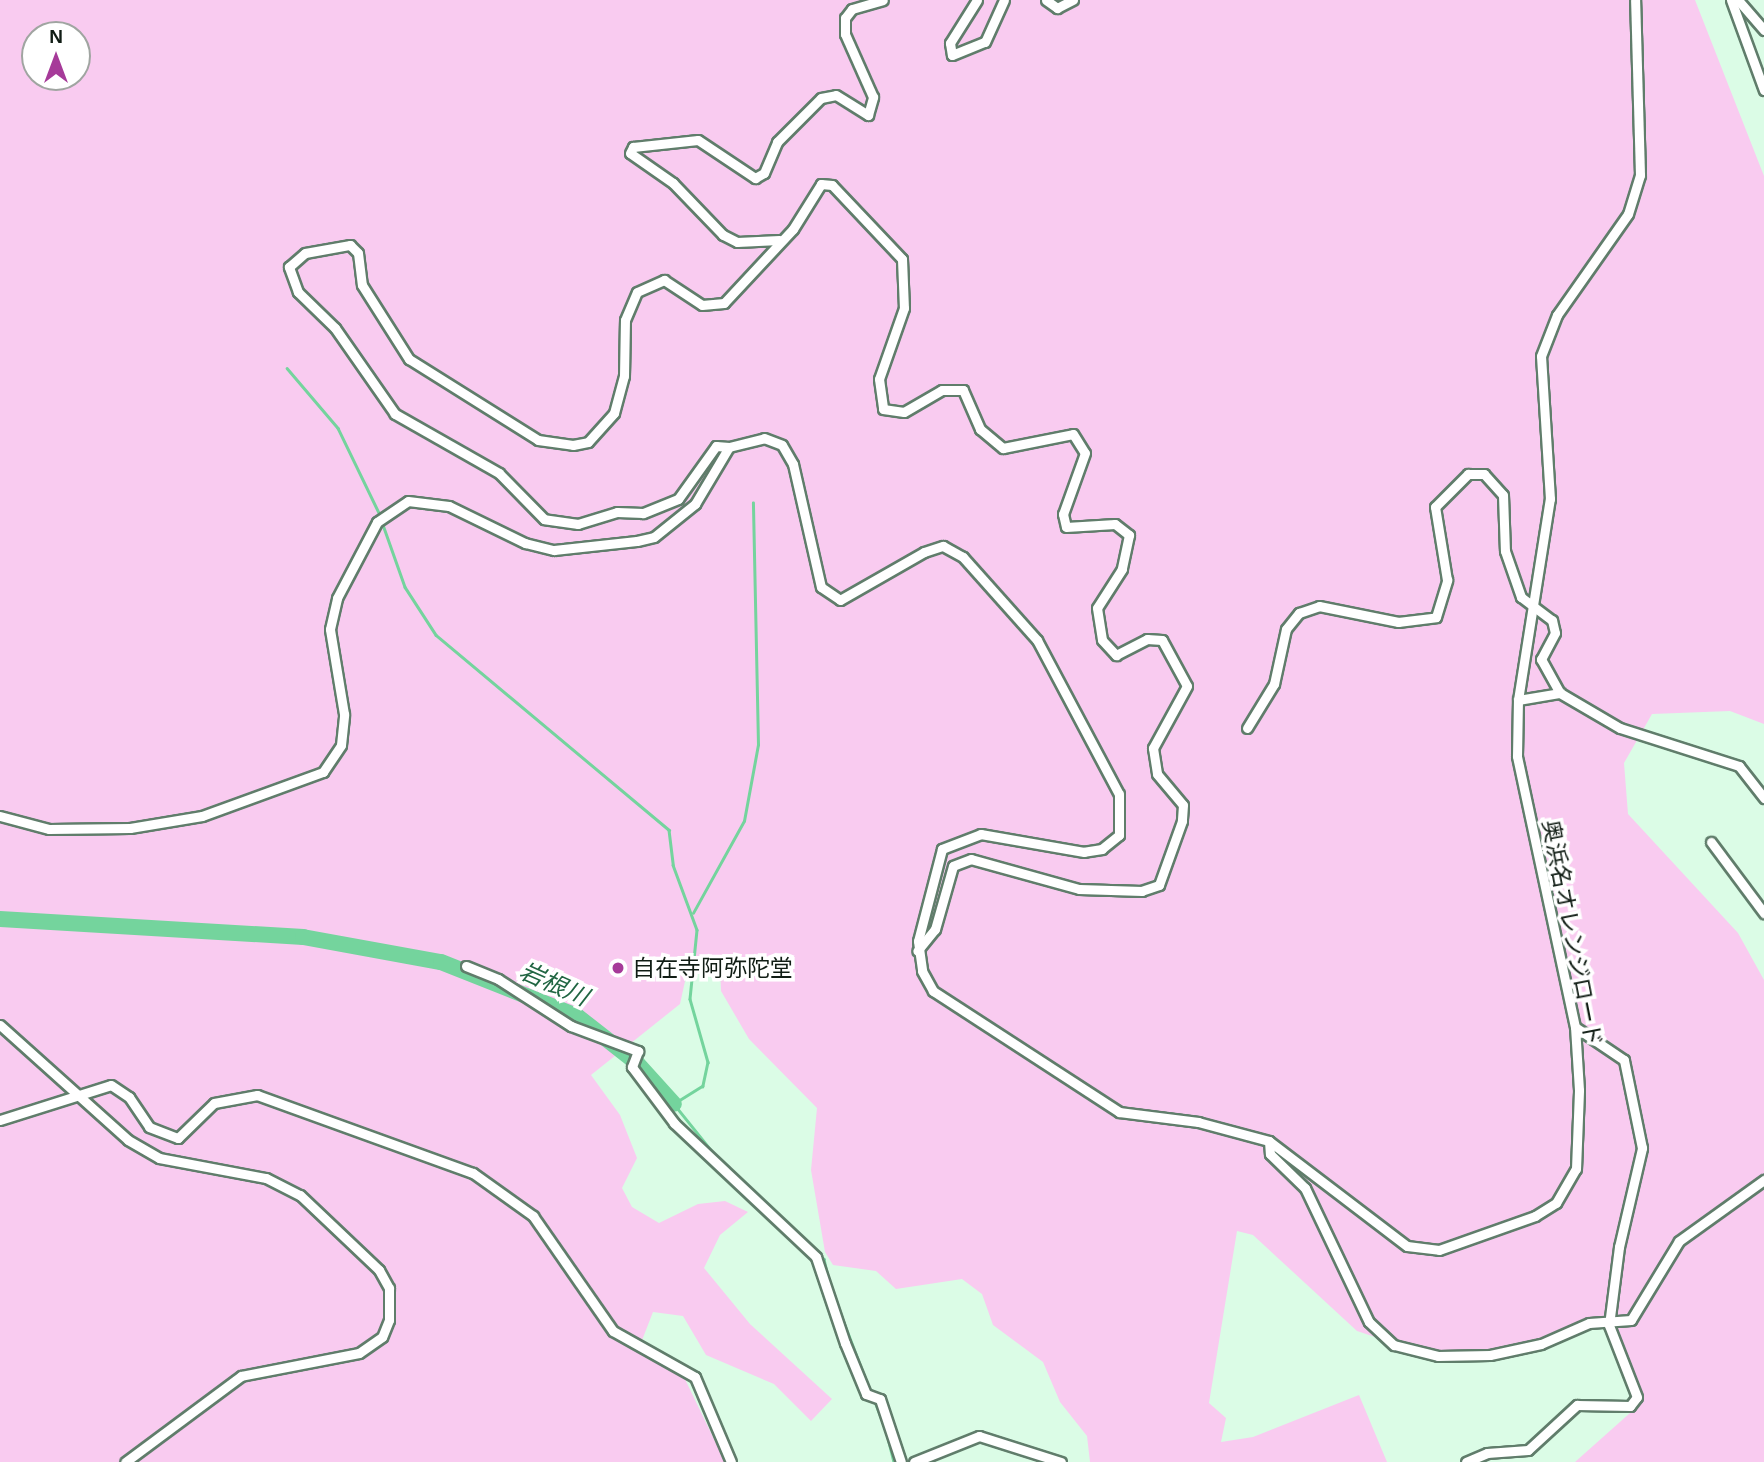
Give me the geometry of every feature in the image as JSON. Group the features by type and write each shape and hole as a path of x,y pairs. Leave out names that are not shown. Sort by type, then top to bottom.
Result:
{"street":[{"path":"780,239 762,244 723,235 673,183 631,153 645,145 698,141 755,178 764,173 777,142 821,98 836,95 868,116 873,97 845,34 845,18 852,9 883,0"},
{"path":"977,0 950,43 952,55 985,42 1004,0"},
{"path":"1046,0 1057,8 1073,0"},
{"name":"奥浜名オレンジロード","path":"917,951 922,971 948,1006 1119,1112 1198,1122 1269,1141 1407,1246 1439,1250 1508,1228 1556,1203 1576,1169 1575,1027 1517,757 1518,700 1550,499 1541,383 1546,333 1628,214 1640,175 1635,0"},
{"path":"1731,0 1764,90"},
{"path":"1738,0 1764,30"},
{"path":"821,184 832,185 902,259 904,308 878,379 883,409 904,412 942,390 962,390 980,429 1003,448 1073,434 1084,453 1063,514 1066,527 1115,524 1129,535 1122,569 1097,608 1102,640 1116,655 1147,639 1162,640 1187,686 1153,748 1157,774 1183,805 1159,885 1142,891 1079,888 971,859 953,866 935,929 917,951 942,849 981,834 1084,852 1102,849 1119,835 1119,794 1037,640 963,557 943,546 923,552 840,600 821,586 793,464 782,445 764,438 729,447 716,446 678,499 643,513 617,512 578,524 544,519 499,473 395,414 348,344 298,292 289,267 305,253 350,245 358,253 362,285 409,359 538,440 573,445 588,442 614,413 624,376 625,320 637,292 664,280 702,305 724,303 780,239 821,184"},
{"path":"0,817 49,829 130,828 202,816 323,772 341,745 344,713 330,629 337,598 377,522 408,501 449,506 525,543 554,550 637,541 654,537 695,504 729,447"},
{"path":"1247,728 1274,684 1286,629 1299,613 1319,606 1424,622 1443,610 1447,580 1432,515 1468,474 1492,479 1503,495 1508,566 1521,597 1552,620 1555,634 1541,659 1560,693 1620,728 1739,766 1764,798"},
{"path":"1518,700 1560,693"},
{"path":"1711,842 1764,913"},
{"path":"466,966 498,979 571,1026 639,1051 632,1067 674,1123 816,1257 845,1343 866,1394 880,1399 901,1462"},
{"path":"0,1025 79,1095 159,1158 266,1178 300,1195 379,1270 391,1301 382,1337 359,1353 241,1376 125,1462"},
{"path":"1466,1462 1487,1453 1528,1450 1577,1405 1635,1403 1635,1383 1609,1325 1642,1148 1623,1060 1575,1027"},
{"path":"0,1120 111,1085 120,1089 149,1127 170,1138 186,1133 195,1118 233,1096 282,1100 493,1184 533,1216 613,1331 695,1377 731,1462"},
{"path":"1269,1141 1270,1154 1305,1188 1369,1322 1415,1353 1452,1356 1490,1355 1541,1344 1589,1323 1609,1325 1632,1320 1645,1307 1694,1227 1764,1180"},
{"path":"914,1462 979,1436 1062,1462"}],"shaded area":[{"path":"0,0 1695,0 1764,176 1764,724 1730,711 1652,714 1624,763 1628,814 1738,933 1764,980 1764,1462 1575,1462 1639,1405 1609,1325 1502,1353 1440,1353 1402,1346 1357,1331 1253,1235 1237,1231 1209,1403 1226,1418 1221,1442 1253,1437 1359,1395 1387,1462 1090,1462 1087,1436 1060,1402 1043,1362 993,1325 982,1294 962,1279 896,1289 876,1271 833,1265 825,1252 811,1170 817,1108 749,1039 721,991 720,966 691,954 680,1004 591,1075 620,1115 637,1158 622,1188 632,1207 659,1223 698,1204 725,1201 748,1212 720,1235 704,1268 750,1324 832,1399 811,1421 774,1384 706,1355 683,1316 653,1312 639,1348 683,1375 725,1462 0,1462"}],"waterway":[{"path":"287,368 338,428 380,515"},
{"path":"693,913 744,821 758,745 753,503"},
{"path":"382,522 405,587 436,635 669,830 673,865 697,930 690,999 708,1062 703,1086 674,1104 719,1160"},
{"name":"岩根川","path":"0,919 303,937 441,962 577,1016 637,1063 674,1104"},
{"name":"岩根川","path":"780,1217 824,1259 830,1285"},
{"name":"岩根川","path":"832,1291 871,1393"},
{"name":"岩根川","path":"874,1399 885,1428"},
{"name":"岩根川","path":"888,1438 894,1462"}],"place":[{"name":"自在寺阿弥陀堂","path":"618,968"}]}
